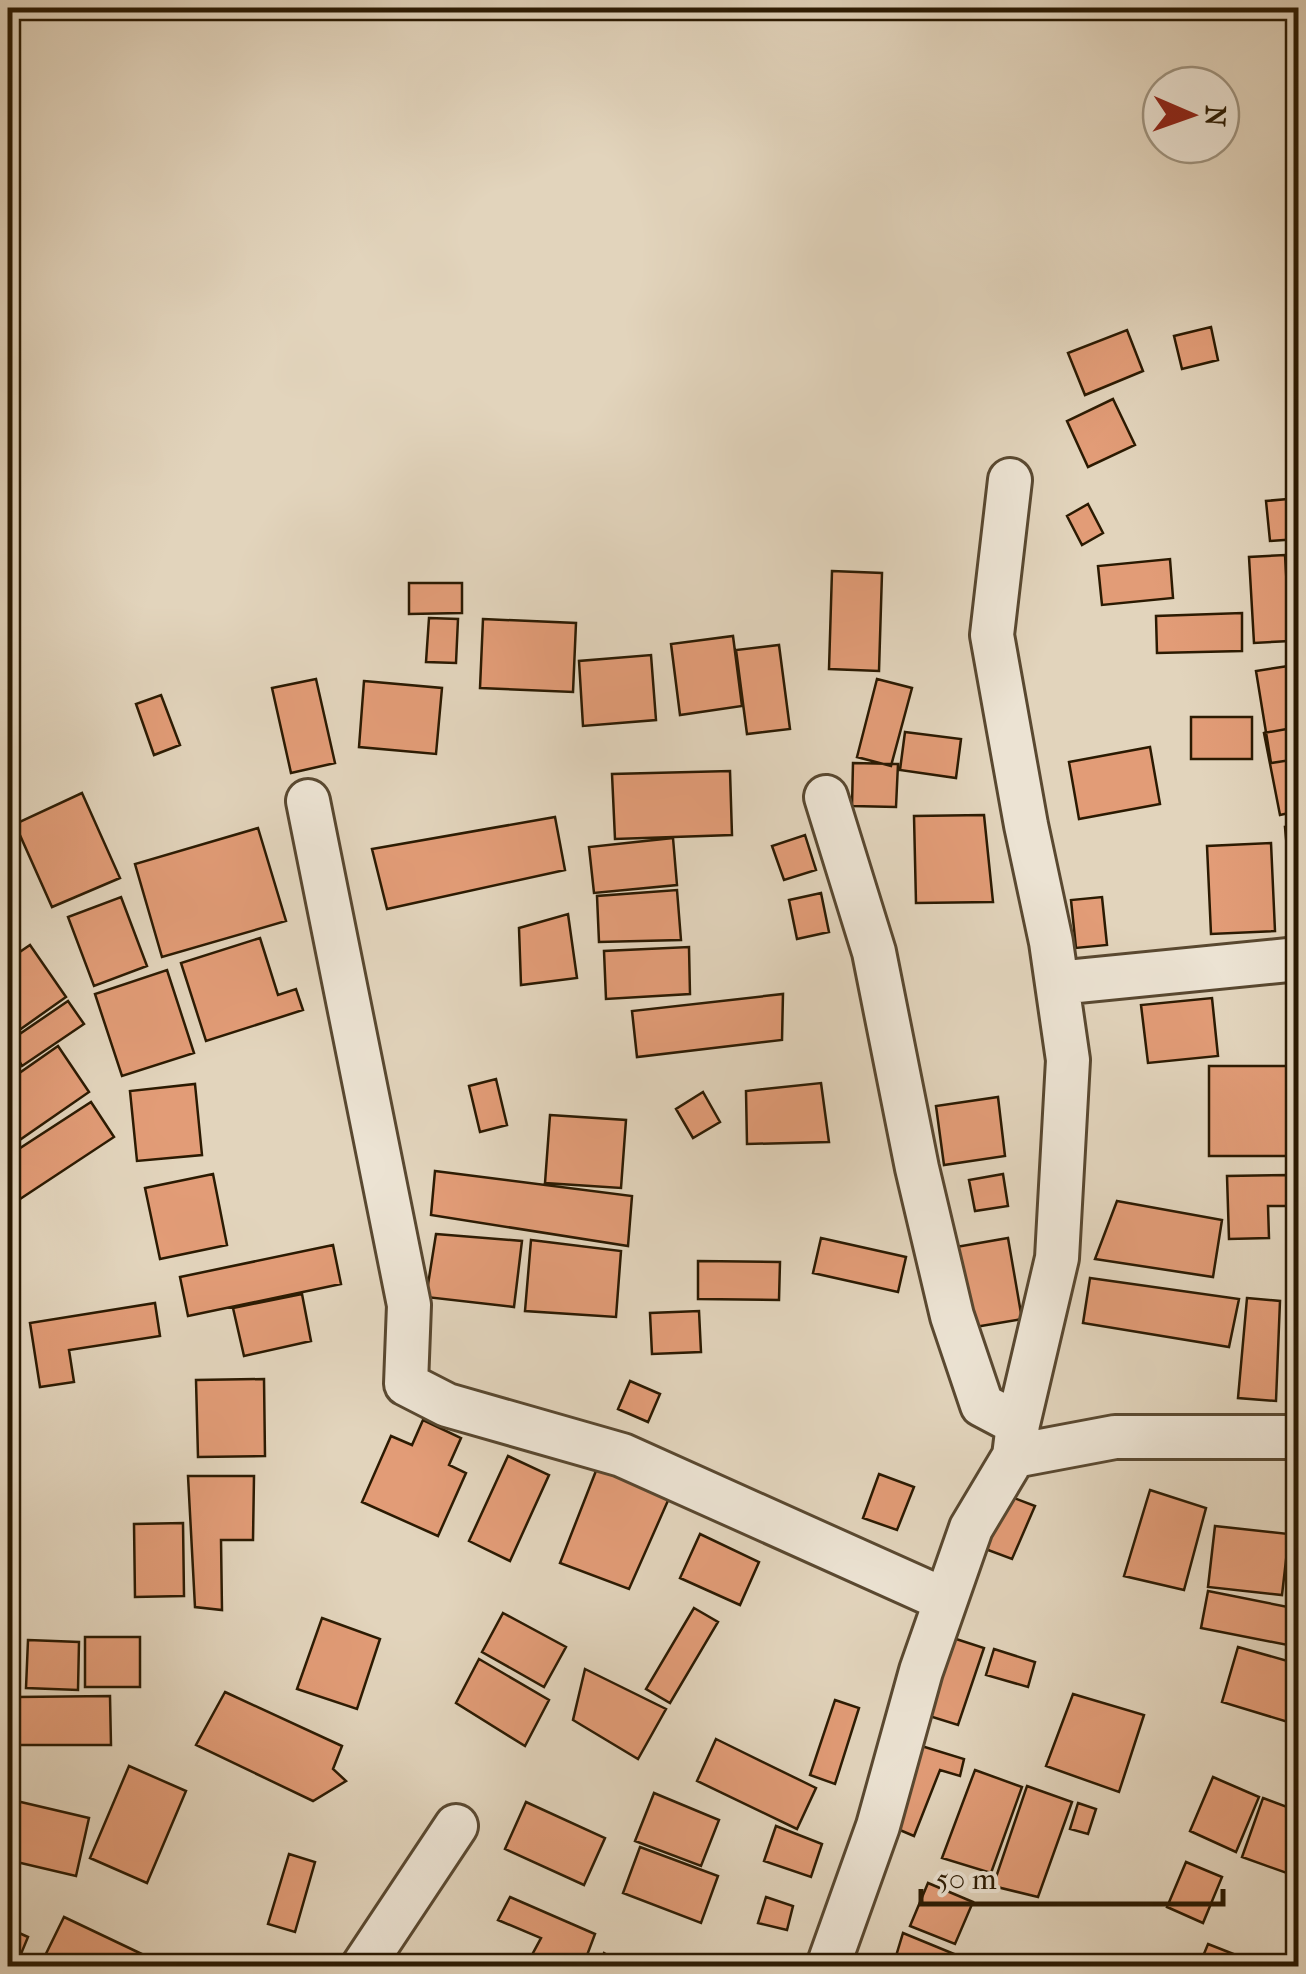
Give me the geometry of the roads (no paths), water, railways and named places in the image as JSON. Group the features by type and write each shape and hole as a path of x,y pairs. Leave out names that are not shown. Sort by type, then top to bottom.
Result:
{"street":[{"path":"831,1966 878,1826 945,1600 971,1528 1016,1440 1058,1258 1068,1060 992,635 1010,480"},
{"path":"826,797 874,952 952,1316 982,1405 1016,1440 1298,1437"},
{"path":"308,800 410,1305 406,1384 447,1405 622,1455 945,1600"},
{"path":"1057,983 1298,959"},
{"path":"363,1966 456,1826"}]}
